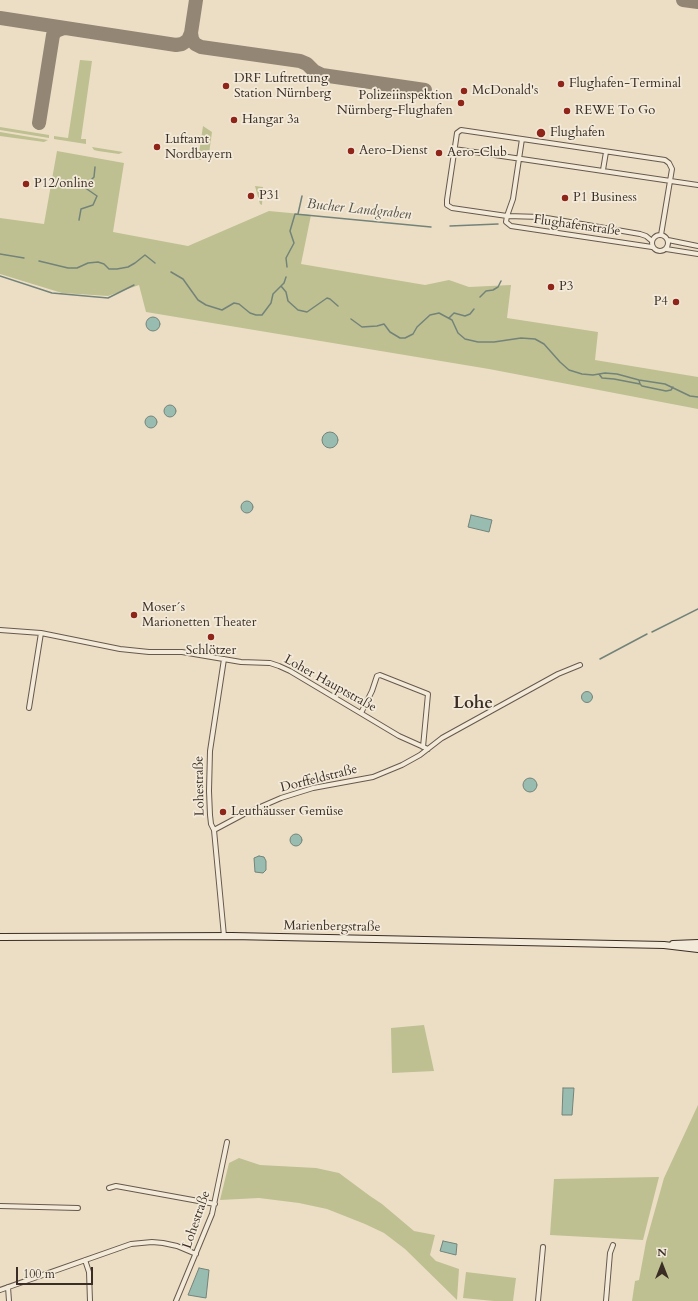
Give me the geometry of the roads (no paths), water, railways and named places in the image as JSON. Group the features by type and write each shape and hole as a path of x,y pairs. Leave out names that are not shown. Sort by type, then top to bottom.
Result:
{"main road":[{"name":"Marienbergstraße","path":"0,937 224,936 664,945 698,943"},
{"name":"Marienbergstraße","path":"664,945 698,949"}],"street":[{"name":"Flughafenstraße","path":"652,241 646,236 640,234 542,217 507,216 452,208 447,204 455,136 461,130 665,160 669,163 671,168 661,235"},
{"path":"507,216 513,199 522,139"},
{"path":"454,149 698,185"},
{"path":"603,170 606,152"},
{"name":"Flughafenstraße","path":"507,216 506,222 511,226 652,247 658,252 662,252 666,249 698,254"},
{"path":"652,247 654,237 661,235 668,240 698,246"},
{"path":"666,249 668,240"},
{"name":"Loher Hauptstraße","path":"0,630 41,633 120,649 149,652 182,652 241,662 270,663 290,671 399,736 428,749"},
{"path":"29,708 41,633"},
{"name":"Lohestraße","path":"224,659 210,756 210,815 211,824 214,830 224,936"},
{"name":"Dorffeldstraße","path":"214,830 244,814 296,793 382,773 402,765 449,734 558,674 580,665"},
{"path":"361,713 372,692 377,676 380,675 428,694 423,747"},
{"name":"Lohestraße","path":"176,1301 212,1214 227,1142"},
{"path":"109,1188 116,1186 215,1204"},
{"path":"0,1206 78,1208"},
{"path":"0,1290 119,1247 140,1242 163,1243 177,1246 196,1254"},
{"path":"606,1301 610,1253 613,1245"},
{"path":"538,1301 543,1247"},
{"path":"85,1260 89,1272 90,1301"},
{"path":"8,1287 8,1301"}],"water":[{"path":"153,317 158,319 160,324 158,329 153,331 148,329 146,324 148,319"},
{"path":"172,405 175,406 175,416 168,417 165,416 164,409 165,406"},
{"path":"153,416 156,417 156,427 149,428 146,427 145,420 146,417"},
{"path":"330,432 337,437 338,440 333,447 330,448 323,443 322,440 327,433"},
{"path":"245,501 249,501 253,507 249,513 245,513 241,509 241,505"},
{"path":"471,515 492,520 489,532 468,527"},
{"path":"587,691 591,693 593,697 591,701 587,703 583,701 581,697 583,693"},
{"path":"530,778 535,780 537,785 535,790 530,792 525,790 523,785 525,780"},
{"path":"298,834 301,835 301,845 294,846 291,845 290,838 291,835"},
{"path":"259,856 264,857 266,861 266,870 263,873 255,872 254,858"},
{"path":"563,1088 574,1088 572,1115 562,1115"},
{"path":"443,1241 457,1244 456,1255 440,1251"},
{"path":"199,1268 209,1270 206,1298 188,1295"}],"waterway":[{"path":"79,220 81,209 93,205 97,196 84,187 94,177 95,167"},
{"path":"298,214 302,196"},
{"name":"Bucher Landgraben","path":"287,267 286,258 294,243 290,231 295,214 431,227"},
{"name":"Bucher Landgraben","path":"450,226 498,224"},
{"path":"0,254 24,258"},
{"path":"39,261 68,268 77,268 88,263 98,262 104,264 109,269 117,269 128,267 145,255 155,263"},
{"path":"171,272 183,279 198,300 206,305 222,310 234,303 239,304 250,313 262,315 271,303 273,294 281,286 286,292 288,301 298,310 307,312 327,298 338,306"},
{"path":"0,276 52,293 108,298 134,285"},
{"name":"Bucher Landgraben","path":"281,286 286,277"},
{"path":"480,297 486,291 493,290 498,287 501,281"},
{"path":"449,318 454,313 465,316 470,314 474,309"},
{"name":"Bucher Landgraben","path":"351,319 362,327 384,324 390,332 400,338 405,338 413,334 417,327 430,315 439,313 452,320 458,333 465,339 478,342 494,342 521,338 535,339 544,344 569,370 582,374 593,375 605,373 617,374 639,380 665,384 690,396 698,397"},
{"name":"Bucher Landgraben","path":"599,374 602,378 640,384"},
{"name":"Bucher Landgraben","path":"639,380 642,386 666,391 671,390 673,387"},
{"path":"652,632 698,609"},
{"path":"600,659 647,634"}],"place":[{"name":"Flughafen-Terminal","path":"561,84"},
{"name":"DRF Luftrettung Station Nürnberg","path":"226,86"},
{"name":"McDonald's","path":"464,91"},
{"name":"Polizeiinspektion Nürnberg-Flughafen","path":"461,103"},
{"name":"REWE To Go","path":"567,111"},
{"name":"Hangar 3a","path":"234,120"},
{"name":"Flughafen","path":"541,133"},
{"name":"Luftamt Nordbayern","path":"157,147"},
{"name":"Aero-Dienst","path":"351,151"},
{"name":"Aero-Club","path":"439,153"},
{"name":"P12/online","path":"26,184"},
{"name":"P31","path":"251,196"},
{"name":"P1 Business","path":"565,198"},
{"name":"P3","path":"551,287"},
{"name":"P4","path":"676,302"},
{"name":"Moser´s Marionetten Theater","path":"134,615"},
{"name":"Schlötzer","path":"211,637"},
{"name":"Leuthäusser Gemüse","path":"223,812"}],"district":[{"name":"Lohe","path":"473,704"}]}
